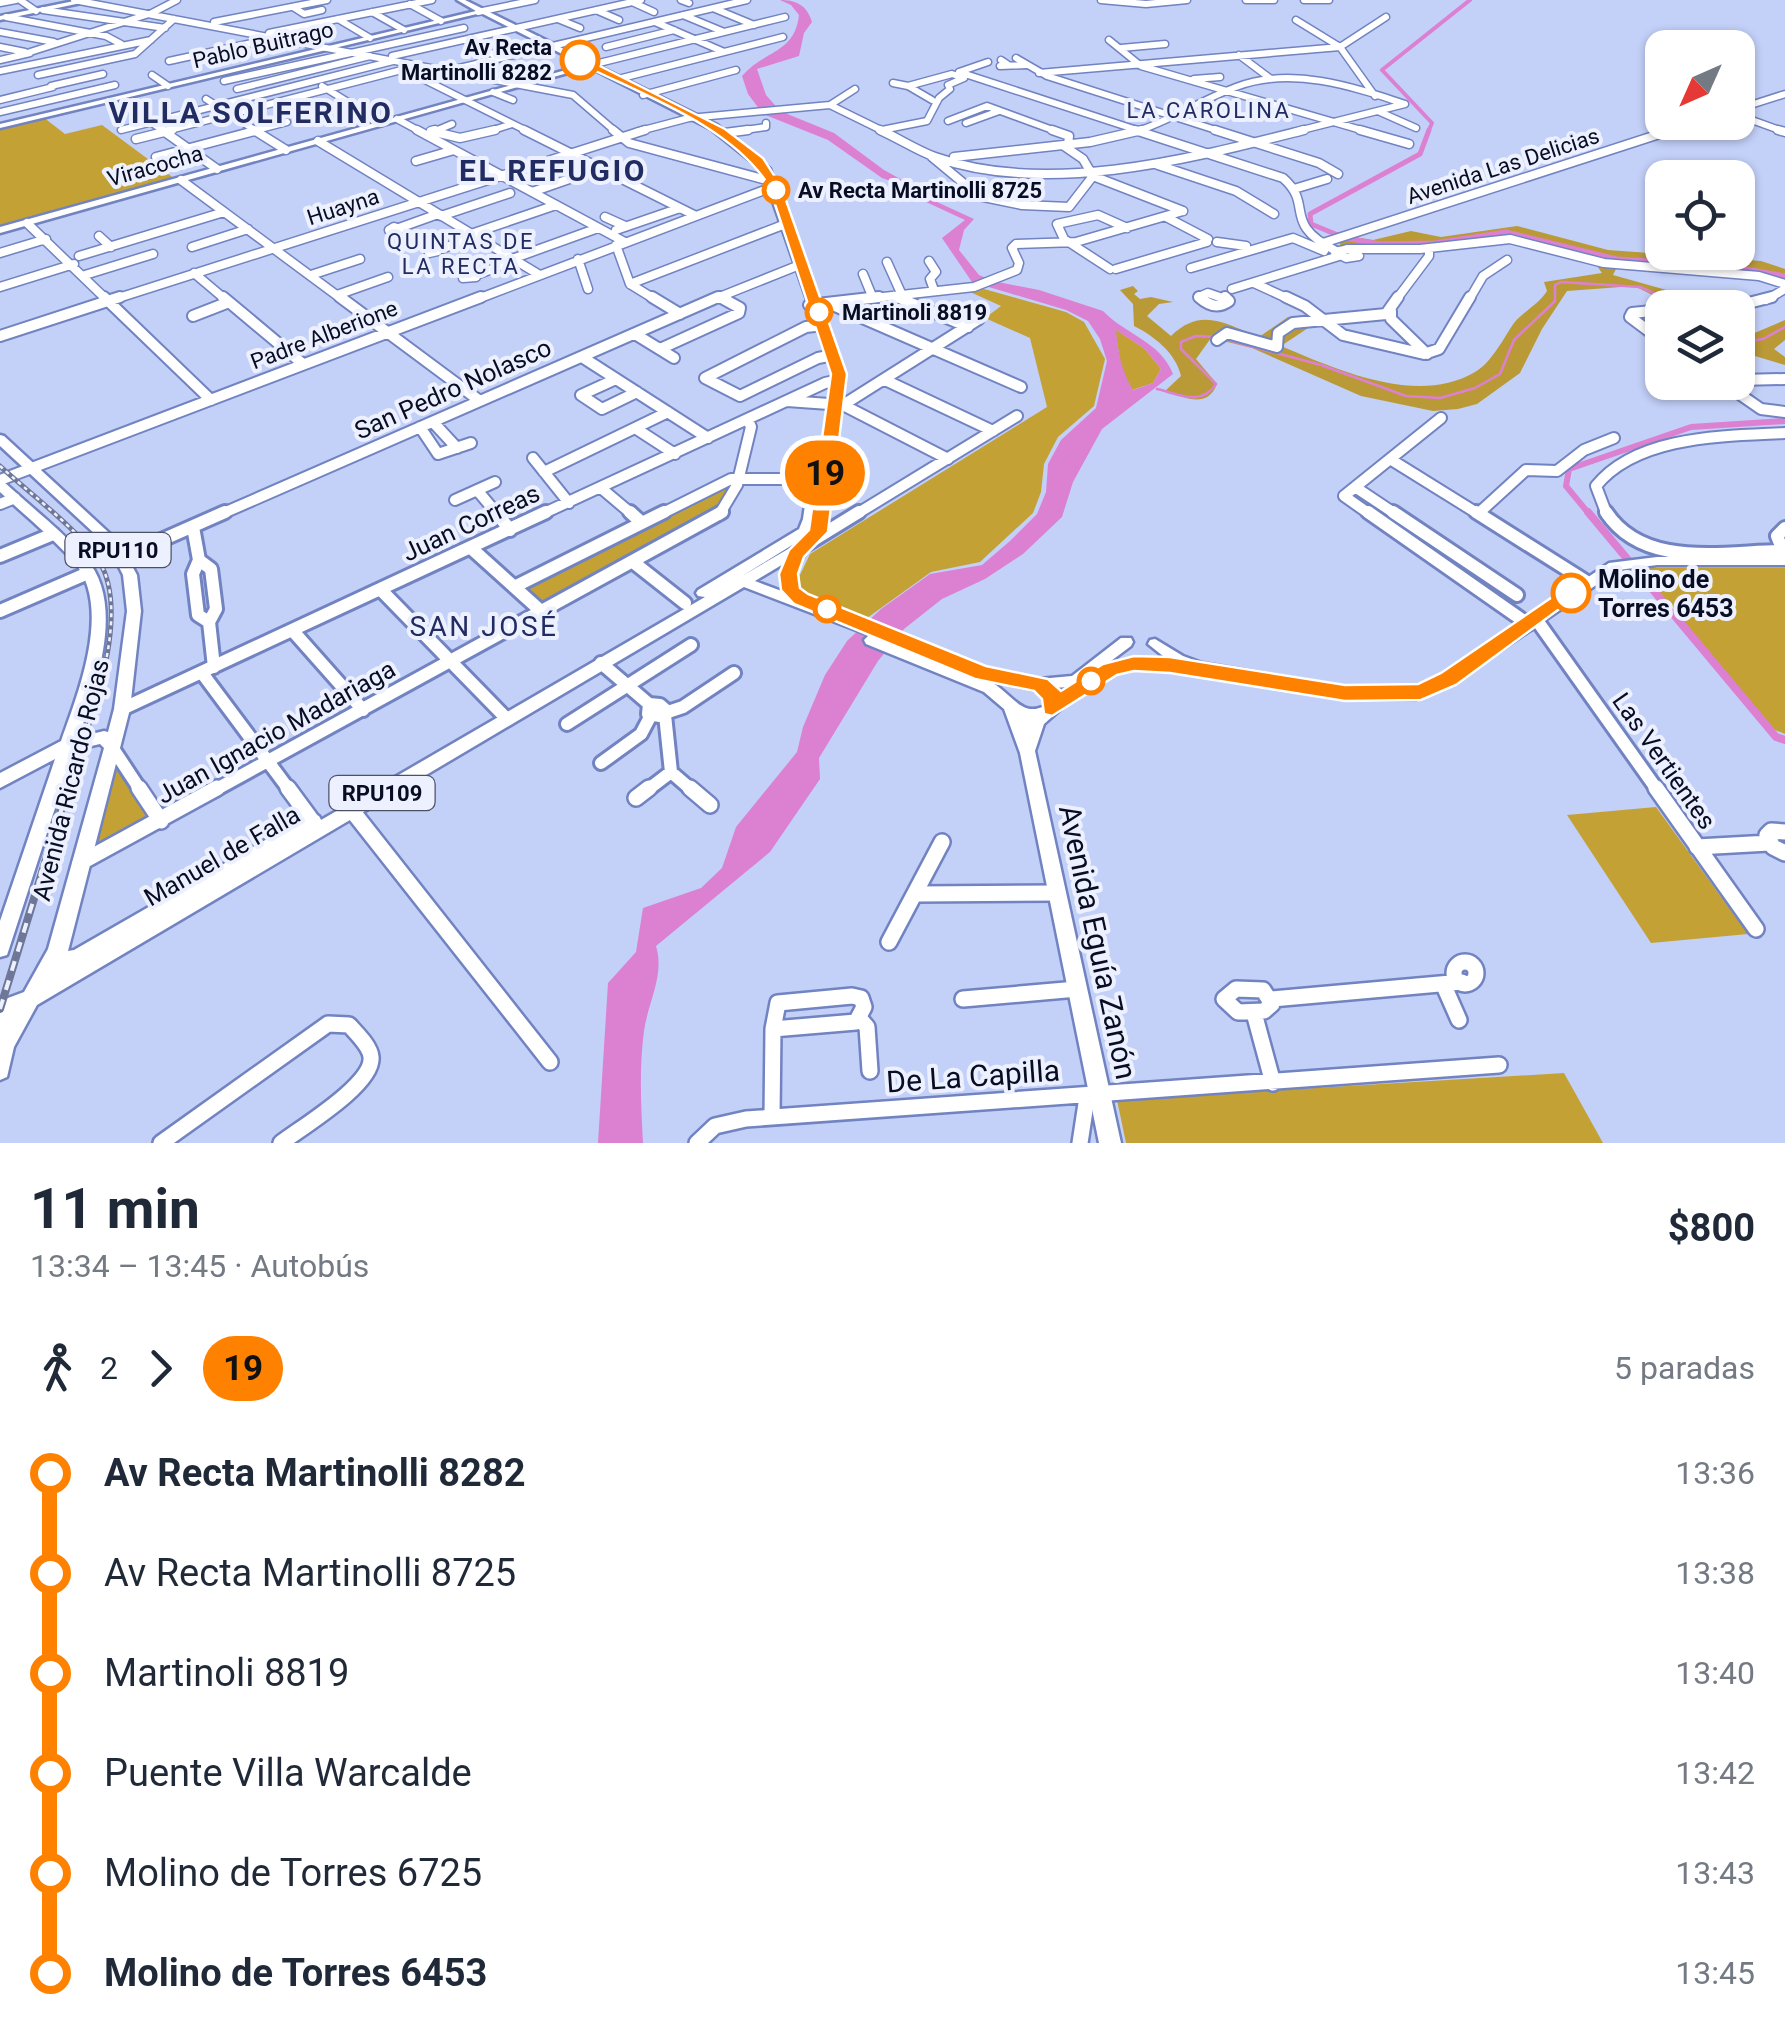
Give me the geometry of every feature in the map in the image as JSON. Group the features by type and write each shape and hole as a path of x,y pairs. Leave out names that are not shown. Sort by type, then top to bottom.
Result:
{"main road":[{"path":"457,0 724,133 759,160 817,304 819,325 836,381 836,404 808,538 790,567 790,590 842,622"},
{"path":"3,17 77,1"},
{"name":"Pablo Buitrago","path":"0,126 480,12"},
{"path":"589,66 696,119 750,158 772,185"},
{"name":"Viracocha","path":"0,230 589,66"},
{"path":"808,538 815,479 836,404"},
{"name":"RPU110","path":"0,439 123,557"},
{"name":"Avenida Ricardo Rojas","path":"0,483 7,501 53,534 88,573 99,612 98,640 0,949"},
{"name":"Manuel de Falla","path":"57,950 64,960 77,958 601,663 808,538"},
{"name":"Manuel de Falla","path":"504,716 689,602 808,538"},
{"path":"1028,753 1033,726 1049,710 1114,667 1144,664 1332,691 1411,694 1429,690 1610,567 1636,558 1671,561 1784,556"},
{"name":"Avenida Ricardo Rojas","path":"6,1042 57,950 122,709 134,612 132,582 123,557"},
{"path":"689,602 738,582 930,658 989,688 1028,716 1049,710"},
{"path":"930,658 996,678 1054,686 1072,682 1126,642 1140,638 1193,666 1262,680"},
{"path":"1126,642 1123,649 1127,657 1144,664"},
{"path":"1144,664 1160,654 1155,644"},
{"path":"1010,706 1009,691 1030,683 1051,693 1049,710"},
{"name":"Avenida Eguía Zanón","path":"1010,706 1028,753 1078,989 1094,1096 1110,1143"},
{"path":"0,780 66,746 100,737 112,747"},
{"name":"Manuel de Falla","path":"28,1000 315,825"},
{"name":"RPU109","path":"0,1010 28,1000"},
{"name":"Avenida Ricardo Rojas","path":"0,1018 6,1024 0,1070"}],"street":[{"path":"0,3 18,0 39,10 165,28"},
{"path":"14,57 150,14 173,1 187,0"},
{"path":"265,0 279,10"},
{"path":"204,24 328,0"},
{"path":"263,34 432,0"},
{"name":"Pablo Buitrago","path":"480,12 535,0"},
{"path":"387,58 641,0"},
{"path":"681,0 690,4"},
{"path":"450,70 747,0"},
{"path":"1102,0 1183,1 1194,8"},
{"path":"1246,0 1274,0"},
{"path":"1304,0 1329,0"},
{"path":"77,1 335,46 578,97 620,137 658,153 772,185"},
{"path":"1120,12 1121,1"},
{"path":"632,2 654,12"},
{"path":"293,7 304,14 323,10 312,3"},
{"path":"410,4 480,36"},
{"path":"713,8 754,25"},
{"path":"596,10 619,20"},
{"path":"372,12 404,30"},
{"path":"545,14 580,28"},
{"path":"683,15 724,32"},
{"path":"3,17 107,36 138,52"},
{"name":"Viracocha","path":"589,66 785,17"},
{"path":"1038,70 1340,47 1386,17"},
{"path":"38,76 138,52 174,19"},
{"path":"338,19 370,38"},
{"path":"1296,20 1340,47 1375,96"},
{"path":"655,22 724,52"},
{"path":"305,26 335,46"},
{"path":"224,81 464,28"},
{"path":"606,47 674,30"},
{"path":"0,32 58,43"},
{"path":"0,53 27,53 107,36"},
{"path":"618,79 783,36"},
{"path":"169,62 279,37"},
{"path":"586,38 626,57"},
{"path":"0,70 151,40"},
{"path":"466,40 500,58"},
{"path":"1109,40 1138,64 1409,144"},
{"path":"1121,48 1165,44"},
{"path":"1153,45 1172,62"},
{"path":"1135,47 1154,63"},
{"path":"0,53 14,57 80,107"},
{"path":"237,89 374,55"},
{"path":"1239,56 1271,79"},
{"path":"1016,58 1038,70 1319,164 1338,174"},
{"path":"121,130 398,60"},
{"path":"1001,60 1007,64 1000,66 1006,68 1027,65"},
{"path":"274,61 382,123"},
{"path":"882,130 927,120 939,98 950,88 948,85 988,62"},
{"path":"136,139 422,65"},
{"path":"439,68 415,76 694,215"},
{"path":"646,94 736,70"},
{"path":"0,100 103,74"},
{"path":"962,75 1019,94"},
{"path":"908,86 962,75 1283,178 1294,189 1301,208 1300,235"},
{"path":"152,76 168,86"},
{"path":"1190,80 1220,77"},
{"path":"931,156 996,169 1091,175 1208,154 1405,104 1318,81 1271,79 1227,91 1140,130 1066,146 945,158"},
{"path":"894,83 932,100"},
{"path":"0,112 115,86"},
{"path":"830,105 854,89"},
{"path":"0,90 10,97"},
{"path":"493,92 513,100"},
{"path":"1755,107 1785,94"},
{"path":"206,99 286,150"},
{"path":"830,105 931,156 980,196 1022,206 1069,206 1091,175"},
{"name":"Huayna","path":"0,336 620,137 696,119 830,105"},
{"path":"948,120 986,106 1069,136 1066,146"},
{"path":"966,123 1000,111"},
{"path":"1380,112 1416,128"},
{"path":"141,115 217,169"},
{"path":"397,119 620,243 630,284 680,314"},
{"path":"156,157 287,122"},
{"path":"1755,122 1781,130"},
{"path":"724,133 766,127 766,123"},
{"path":"452,124 431,130 444,139 455,139 512,124"},
{"path":"1362,142 1378,135"},
{"name":"Avenida Las Delicias","path":"1326,242 1645,138"},
{"path":"318,141 538,274"},
{"path":"817,304 976,286 1010,274 1019,266 1012,248 1016,244 1068,242 1183,211 1091,175 1083,159 1066,146"},
{"path":"416,161 454,150"},
{"path":"1154,164 1236,191 1274,214"},
{"path":"532,192 601,168"},
{"path":"181,180 480,401"},
{"path":"1294,189 1327,180"},
{"name":"Padre Alberione","path":"0,483 772,185"},
{"path":"399,228 510,193"},
{"path":"438,250 556,205"},
{"path":"605,216 620,228 680,208"},
{"path":"0,287 110,247 224,212"},
{"path":"1128,228 1098,215 1061,221 1057,226 1068,242 1113,269 1211,241"},
{"path":"1166,217 1211,241 1246,246"},
{"path":"28,222 76,260 109,301 211,400"},
{"path":"630,284 785,224"},
{"path":"476,275 598,228"},
{"path":"193,246 247,229"},
{"path":"1300,235 1341,251"},
{"path":"1191,268 1300,235 1326,242 1354,258 1372,249"},
{"path":"99,236 110,247"},
{"path":"1254,283 1305,306 1343,336 1427,354 1442,344 1486,274 1504,268 1506,246 1500,239"},
{"path":"1212,293 1230,294 1341,251 1430,248 1500,239 1520,240 1604,263 1759,276 1785,286 1770,299 1755,302"},
{"path":"0,253 46,240"},
{"path":"1391,315 1430,248"},
{"path":"86,276 153,254"},
{"path":"310,275 360,258"},
{"path":"578,259 588,288"},
{"path":"86,276 136,262"},
{"path":"887,262 901,293"},
{"path":"929,262 936,272 930,279 934,290"},
{"name":"San Pedro Nolasco","path":"123,557 799,265"},
{"path":"194,273 303,364"},
{"path":"863,274 872,296"},
{"path":"336,295 388,277"},
{"path":"890,294 968,327"},
{"path":"660,349 741,311 719,297"},
{"path":"194,316 229,302"},
{"path":"817,304 1021,388"},
{"path":"1645,312 1632,313 1630,317 1645,328"},
{"path":"1391,315 1427,354"},
{"path":"1218,339 1227,333 1277,347 1278,333 1288,325 1391,315"},
{"path":"836,404 885,380 979,320"},
{"path":"819,325 706,376 706,380 731,395 743,396 830,355"},
{"path":"635,334 674,358"},
{"path":"582,357 708,438"},
{"path":"616,379 581,395 602,409 637,392"},
{"path":"1755,380 1785,379"},
{"path":"885,380 993,431"},
{"name":"Juan Correas","path":"122,709 836,381"},
{"path":"1748,400 1764,411 1785,412"},
{"path":"787,401 836,404 948,460"},
{"path":"544,472 668,412"},
{"name":"Manuel de Falla","path":"808,538 836,528 1017,416"},
{"path":"1442,418 1355,487 1517,595"},
{"name":"Juan Ignacio Madariaga","path":"79,864 726,510 738,477 750,427 748,420"},
{"path":"433,422 457,448"},
{"path":"420,428 434,452 471,443"},
{"path":"636,428 674,454"},
{"path":"1785,433 1699,440 1628,460 1605,472 1596,486 1600,504 1626,535 1636,558 1662,552 1784,556 1777,536 1785,528"},
{"path":"1480,512 1518,474 1531,469 1564,469 1584,450 1614,438"},
{"path":"533,458 568,503"},
{"path":"1390,459 1587,582"},
{"path":"514,588 738,477 815,479"},
{"path":"455,500 495,482"},
{"name":"Las Vertientes","path":"1355,487 1344,496 1532,622 1756,929"},
{"path":"600,488 642,523"},
{"path":"476,490 510,530"},
{"path":"193,527 200,560 194,574 198,615 210,622"},
{"path":"808,538 836,528"},
{"path":"0,556 53,534"},
{"path":"470,548 542,612"},
{"path":"200,560 211,569 216,609 210,622 208,670 315,825"},
{"path":"634,562 689,602"},
{"path":"0,611 88,573"},
{"path":"381,590 504,716"},
{"path":"293,631 364,710"},
{"path":"567,724 691,645"},
{"path":"601,663 658,711 671,772 710,805"},
{"path":"601,763 642,734 658,711 683,707 734,673"},
{"path":"112,747 161,822"},
{"path":"636,798 671,772"},
{"path":"348,806 550,1062"},
{"path":"1769,843 1768,832 1785,832"},
{"path":"889,942 942,842"},
{"path":"1698,847 1769,843 1785,854"},
{"path":"917,894 1058,893"},
{"path":"1272,999 1269,1008 1254,1013 1226,1005 1226,995 1236,989 1256,988 1272,999 1462,982"},
{"path":"1444,986 1459,1020"},
{"path":"964,998 1078,989"},
{"path":"772,1116 773,1028 778,1003 861,998 860,1019 867,1028 870,1071"},
{"path":"1254,1013 1273,1083"},
{"path":"773,1028 860,1019"},
{"path":"161,1143 321,1028 338,1022 356,1030 372,1060 372,1069 357,1086 281,1143"},
{"name":"De La Capilla","path":"698,1143 704,1133 718,1124 772,1116 1499,1065"},
{"path":"1080,1143 1094,1096"}],"shaded area":[{"path":"780,0 800,5 812,22 804,33 799,56 757,69 766,95 780,111 834,133 926,197 974,219 964,230 959,250 979,275 1103,311 1160,354 1173,374 1102,429 1073,482 1062,517 1023,554 985,579 942,599 904,629 878,661 819,758 820,779 770,852 656,946 657,978 641,1059 643,1143 598,1143 608,983 636,952 643,908 701,888 722,868 736,827 797,752 825,675 847,641 881,609 930,574 982,565 1037,514 1046,492 1048,464 1061,440 1096,408 1107,361 1100,339 1088,321 1066,310 972,282 942,238 965,220 913,196 915,190 882,178 828,140 763,114 748,94 742,76 792,37 799,15","holes":["1116,330 1145,349 1161,369 1153,383 1133,390 1121,361"]},
{"path":"43,117 65,134 102,125 175,179 0,228 0,128"},
{"path":"1517,226 1608,250 1645,253 1645,266 1600,261 1508,238 1466,244 1340,246 1340,241 1354,237 1373,240 1411,231 1441,237"},
{"path":"1755,261 1761,261 1785,269 1785,282 1679,270 1755,270"},
{"path":"1595,263 1617,267 1613,275 1666,290 1645,291 1634,286 1567,291 1520,373 1477,404 1433,411 1361,396 1252,348 1211,338 1196,359 1217,384 1213,392 1195,400 1165,391 1181,376 1178,368 1163,346 1134,326 1133,304 1120,290 1133,286 1140,299 1173,302 1159,304 1147,316 1171,336 1192,322 1213,320 1259,337 1288,317 1311,315 1317,322 1281,346 1352,374 1428,386 1452,382 1481,368 1514,323 1544,296 1544,282 1602,273"},
{"path":"984,289 1066,312 1084,322 1105,359 1094,406 1058,437 1044,464 1041,492 1033,513 980,562 931,572 867,618 807,593 800,586 800,575 810,554 1047,407 1030,338 985,318 1001,306 968,291"},
{"path":"1785,320 1785,340 1774,349 1785,357 1785,365 1755,356 1755,333"},
{"path":"1115,329 1145,349 1161,369 1153,383 1132,390 1121,367"},
{"path":"732,483 725,504 544,607 521,588"},
{"path":"1635,568 1785,568 1785,734 1773,729"},
{"path":"114,762 152,823 93,854"},
{"path":"1656,807 1748,934 1651,943 1567,815"},
{"path":"1564,1073 1603,1143 1126,1143 1117,1100"}],"waterway":[{"path":"1428,132 1432,123 1382,70 1470,0"},
{"path":"1429,130 1420,154 1310,214 1311,224 1345,238 1380,244 1435,243 1506,232 1617,259 1729,266 1785,276"},
{"path":"1224,339 1321,365 1406,396 1440,398 1475,388 1500,374 1514,340 1555,301 1555,285 1561,282 1647,290"},
{"path":"1755,340 1785,327"},
{"path":"1157,389 1189,397 1210,391 1216,384 1181,349 1181,342 1196,336 1216,337"},
{"path":"1590,515 1566,486 1569,469 1691,427 1785,421"},
{"path":"1588,512 1776,737 1785,740"}],"railway":[{"path":"0,466 80,537 99,561 108,585 111,613 103,675 67,791"},
{"path":"0,1009 68,788"}],"bus line":[{"name":"19","path":"580,60 722,131 759,160 775,186 839,374 818,532 800,548 788,574 790,590 801,599 832,611 839,618 982,673 1040,685 1053,697 1052,708 1110,669 1134,663 1170,665 1345,693 1421,692 1448,679 1571,593"}],"place":[{"name":"Av Recta Martinolli 8282","path":"580,60"},
{"name":"Av Recta Martinolli 8725","path":"776,190"},
{"name":"Martinoli 8819","path":"819,312"},
{"name":"Molino de Torres 6453","path":"1571,593"}],"district":[{"name":"LA CAROLINA","path":"1209,110"},
{"name":"VILLA SOLFERINO","path":"251,112"},
{"name":"EL REFUGIO","path":"553,170"},
{"name":"QUINTAS DE LA RECTA","path":"461,254"},
{"name":"SAN JOSÉ","path":"484,626"}]}
